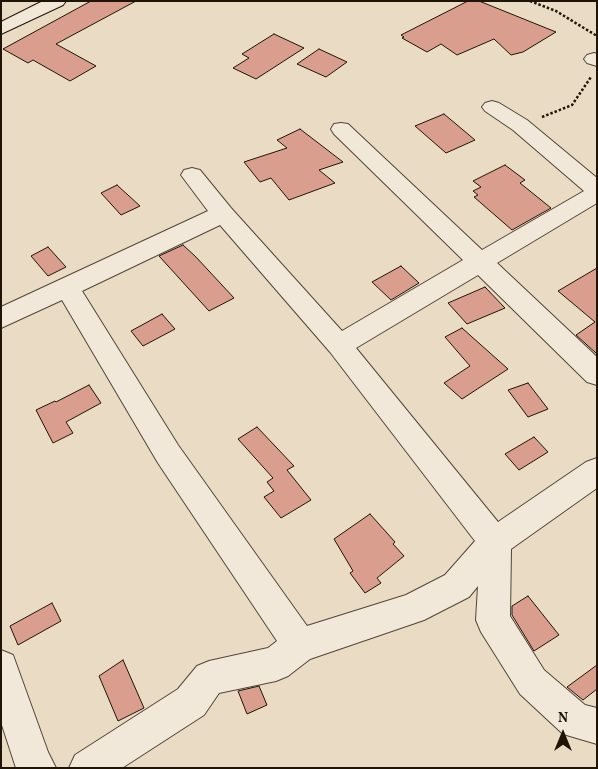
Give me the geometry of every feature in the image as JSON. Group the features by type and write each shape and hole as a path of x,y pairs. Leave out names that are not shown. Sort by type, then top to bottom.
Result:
{"street":[{"path":"1,29 57,1"},
{"path":"340,345 597,192 520,125 492,107"},
{"path":"341,129 597,374"},
{"path":"192,175 223,214 340,345 495,542 492,620 532,682 576,721 597,726"},
{"path":"1,318 223,214"},
{"path":"67,288 168,454 300,645"},
{"path":"88,768 191,702 210,678 276,664 300,645 412,609 457,586 495,542 597,471"},
{"path":"1,667 33,763 37,768"}],"path":[{"path":"530,1 556,11 597,36"},
{"path":"520,125 572,105 590,78 595,60"}],"building":[{"path":"91,1 136,1 56,44 96,66 70,81 33,60 28,63 3,49"},
{"path":"468,1 479,1 556,32 523,52 511,55 494,39 457,55 441,44 427,52 402,38 404,37 401,35"},
{"path":"274,34 304,48 256,79 233,68 249,58 242,54"},
{"path":"319,49 347,62 326,77 297,64"},
{"path":"444,114 475,140 446,153 415,126"},
{"path":"300,129 343,162 319,170 335,183 289,200 271,178 260,182 244,162 287,148 277,140"},
{"path":"505,165 525,180 520,183 551,208 512,230 474,197 478,195 473,191 481,187 473,181"},
{"path":"117,185 140,206 121,215 101,193"},
{"path":"183,245 234,298 209,311 159,256"},
{"path":"48,247 66,267 48,276 31,256"},
{"path":"401,266 419,283 391,300 372,282"},
{"path":"597,268 597,354 576,335 595,322 558,291"},
{"path":"485,287 505,308 467,324 448,303"},
{"path":"162,314 175,329 143,346 131,331"},
{"path":"462,328 508,369 462,399 444,383 470,366 445,337"},
{"path":"528,383 548,409 528,417 508,390"},
{"path":"89,385 101,403 66,422 73,433 53,443 36,410"},
{"path":"257,427 294,466 287,470 311,500 281,518 264,497 274,491 267,482 273,478 238,439"},
{"path":"534,437 548,452 519,470 505,454"},
{"path":"370,514 395,542 393,544 404,556 377,578 381,583 365,593 350,573 353,571 334,539"},
{"path":"528,596 559,635 534,651 512,615 512,606"},
{"path":"52,603 61,621 18,645 10,626"},
{"path":"123,660 144,708 118,721 99,676"},
{"path":"597,665 597,689 583,700 567,687"},
{"path":"259,686 267,705 247,714 238,691"}]}
